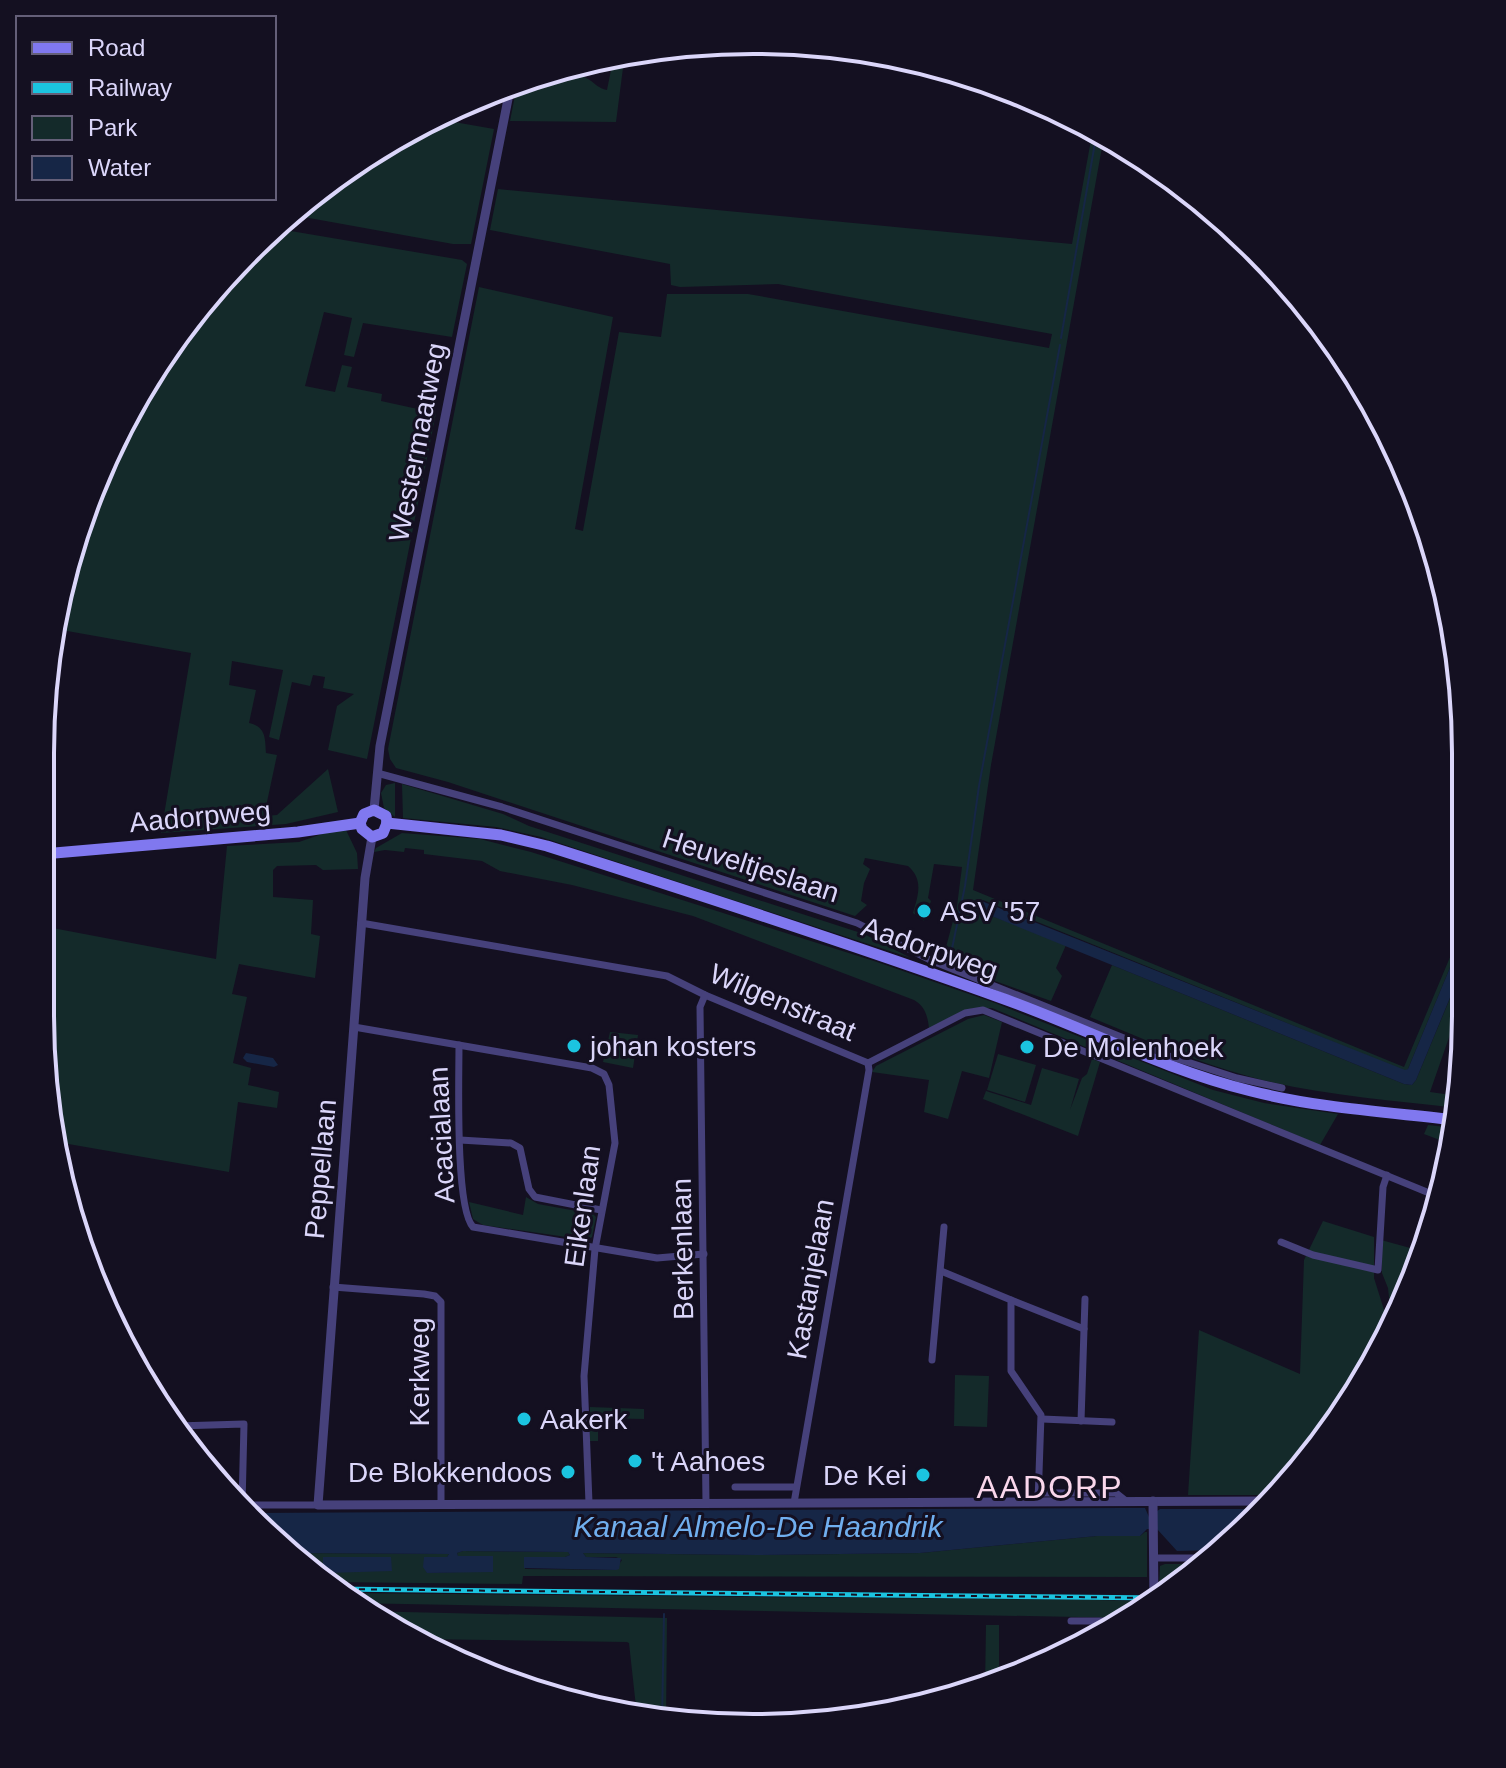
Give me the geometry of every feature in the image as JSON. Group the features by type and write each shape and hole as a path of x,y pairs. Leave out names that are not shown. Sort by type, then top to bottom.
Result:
{"main road":[{"path":"374,810 386,816 387,823 383,833 372,837 366,834 360,823 364,814 374,810"},
{"name":"Aadorpweg","path":"54,853 298,832 360,823"},
{"name":"Aadorpweg","path":"387,823 501,835 547,846 926,971 1194,1075 1242,1089 1284,1098 1444,1118"}],"street":[{"name":"Westermaatweg","path":"374,810 380,746 508,99"},
{"name":"Heuveltjeslaan","path":"377,773 502,807 857,923 890,937 930,960 1166,1055 1237,1078 1282,1088"},
{"name":"Peppellaan","path":"318,1505 361,923 372,837"},
{"name":"Wilgenstraat","path":"361,923 667,976 868,1063 977,1009 1429,1193"},
{"name":"Berkenlaan","path":"705,995 700,1007 706,1503"},
{"name":"Eikenlaan","path":"354,1027 592,1068 604,1074 609,1085 615,1143 595,1249 584,1376 589,1503"},
{"name":"Acacialaan","path":"459,1045 460,1140 466,1214 473,1227 657,1258 704,1254"},
{"name":"Kastanjelaan","path":"794,1503 868,1063"},
{"path":"460,1140 511,1143 520,1148 529,1189 535,1197 601,1210"},
{"path":"1281,1242 1313,1255 1378,1270 1383,1187 1387,1175"},
{"path":"932,1360 944,1227"},
{"path":"941,1271 1084,1329"},
{"name":"Kerkweg","path":"333,1287 424,1294 435,1296 441,1302 441,1504"},
{"path":"1081,1421 1085,1299"},
{"path":"1011,1300 1011,1371 1042,1419 1038,1497"},
{"path":"1042,1419 1112,1422"},
{"path":"188,1426 244,1424 242,1491"},
{"path":"735,1487 796,1487"},
{"path":"255,1505 794,1503 1038,1497 1255,1501"},
{"path":"1153,1501 1154,1587"},
{"path":"1154,1558 1193,1558"},
{"path":"1071,1621 1100,1621"}],"green space":[{"path":"611,68 623,68 616,122 510,121 515,96 528,91 581,76 607,90"},
{"path":"454,121 494,129 471,244 453,244 304,217 365,172 444,126"},
{"path":"1091,142 1102,148 991,765 973,890 1404,1067 1452,952 1452,963 1405,1071 983,900 977,910 1066,945 1056,968 1062,976 1051,1001 942,962 957,906 962,867 934,864 928,898 931,901 924,921 913,913 918,882 913,871 908,866 865,858 863,864 870,869 861,901 867,905 855,916 448,782 396,768 390,759 388,749 479,287 613,317 575,529 583,531 619,332 661,337 667,294 748,294 1049,348 1052,334 778,284 671,285 670,264 490,230 498,189 1072,244"},
{"path":"288,231 462,260 467,264 452,337 363,323 354,357 344,355 352,318 324,312 305,386 335,392 342,365 352,367 347,387 382,394 381,401 436,413 367,759 328,750 337,706 354,694 323,688 325,677 313,675 310,686 292,682 279,740 269,737 283,670 232,661 229,685 256,690 249,723 262,730 266,753 277,755 264,816 277,815 328,769 338,812 286,824 161,833 191,653 65,631 78,572 107,486 148,403 198,327 227,292"},
{"path":"395,783 395,817 384,808 381,793 386,785"},
{"path":"402,784 503,814 529,826 864,934 911,958 541,837 496,827 403,818"},
{"path":"346,830 357,853 358,869 323,870 316,865 277,866 273,870 273,897 313,900 311,934 320,936 315,978 239,964 232,994 247,997 233,1063 251,1068 248,1085 279,1092 277,1108 238,1102 229,1172 66,1144 55,1061 54,928 216,959 227,846 299,842"},
{"path":"402,833 480,839 531,852 877,962 995,1003 1213,1090 1264,1103 1338,1114 1320,1145 992,1008 973,1008 929,1029 925,1012 914,1000 693,916 572,885 500,871 482,861 424,854 424,850 405,848 404,852 374,852"},
{"path":"1112,965 1412,1085 1452,993 1452,1030 1430,1092 1447,1094 1446,1107 1353,1096 1251,1077 1170,1050 1090,1017"},
{"path":"984,1015 1002,1022 989,1078 962,1071 948,1119 924,1112 929,1080 872,1072 876,1066 968,1019"},
{"path":"610,1032 638,1035 633,1068 603,1062"},
{"path":"998,1054 1036,1065 1025,1102 987,1090"},
{"path":"1092,1059 1100,1062 1078,1136 983,1099 986,1091 1031,1105 1042,1068 1079,1079 1070,1110"},
{"path":"1428,1125 1443,1127 1441,1140 1424,1134"},
{"path":"526,1197 538,1204 593,1214 596,1217 592,1237 587,1240 483,1225 473,1219 469,1202 523,1215"},
{"path":"1323,1221 1374,1237 1374,1278 1385,1313 1380,1324 1358,1365 1308,1441 1261,1495 1188,1495 1199,1330 1300,1374 1304,1260"},
{"path":"1381,1240 1412,1248 1390,1303 1382,1273"},
{"path":"955,1375 989,1376 987,1427 954,1426"},
{"path":"590,1407 644,1409 644,1419 598,1418 598,1441 590,1441"},
{"path":"1147,1532 1147,1577 523,1576 522,1584 345,1582 307,1553 449,1554 447,1557 424,1557 427,1573 493,1571 458,1556 457,1553 463,1551 568,1552 570,1555 565,1557 525,1557 525,1569 615,1570 622,1560 616,1557 586,1557 583,1553 920,1553 1097,1536 1140,1536"},
{"path":"1165,1564 1186,1564 1159,1584 1160,1566"},
{"path":"361,1593 1133,1601 1106,1618 377,1603"},
{"path":"390,1612 667,1618 666,1708 636,1704 627,1642 439,1639"},
{"path":"986,1625 999,1625 999,1669 985,1674"}],"water":[{"path":"979,900 1405,1070 1452,963 1452,993 1416,1080 1412,1085 1404,1084 977,910 975,902"},
{"path":"246,1053 273,1058 278,1065 247,1062 243,1058"},
{"name":"Kanaal Almelo-De Haandrik","path":"1145,1508 1149,1517 1160,1509 1247,1509 1203,1550 1177,1551 1157,1529 1147,1529 1140,1536 1097,1536 920,1553 583,1553 586,1557 621,1558 616,1570 524,1568 524,1557 565,1557 570,1555 568,1552 463,1551 457,1553 458,1556 493,1556 493,1572 427,1573 423,1567 424,1557 447,1557 449,1554 307,1553 263,1513"},
{"path":"323,1557 391,1557 392,1571 331,1573 323,1567"}],"waterway":[{"path":"1061,338 1095,144"},
{"path":"949,963 1060,345"},
{"path":"662,1708 664,1614"}],"railway":[{"path":"355,1589 1138,1598"}],"place":[{"name":"ASV '57","path":"924,911"},
{"name":"johan kosters","path":"574,1046"},
{"name":"De Molenhoek","path":"1027,1047"},
{"name":"Aakerk","path":"524,1419"},
{"name":"'t Aahoes","path":"635,1461"},
{"name":"De Blokkendoos","path":"568,1472"},
{"name":"De Kei","path":"923,1475"}],"district":[{"name":"AADORP","path":"1050,1487"}]}
